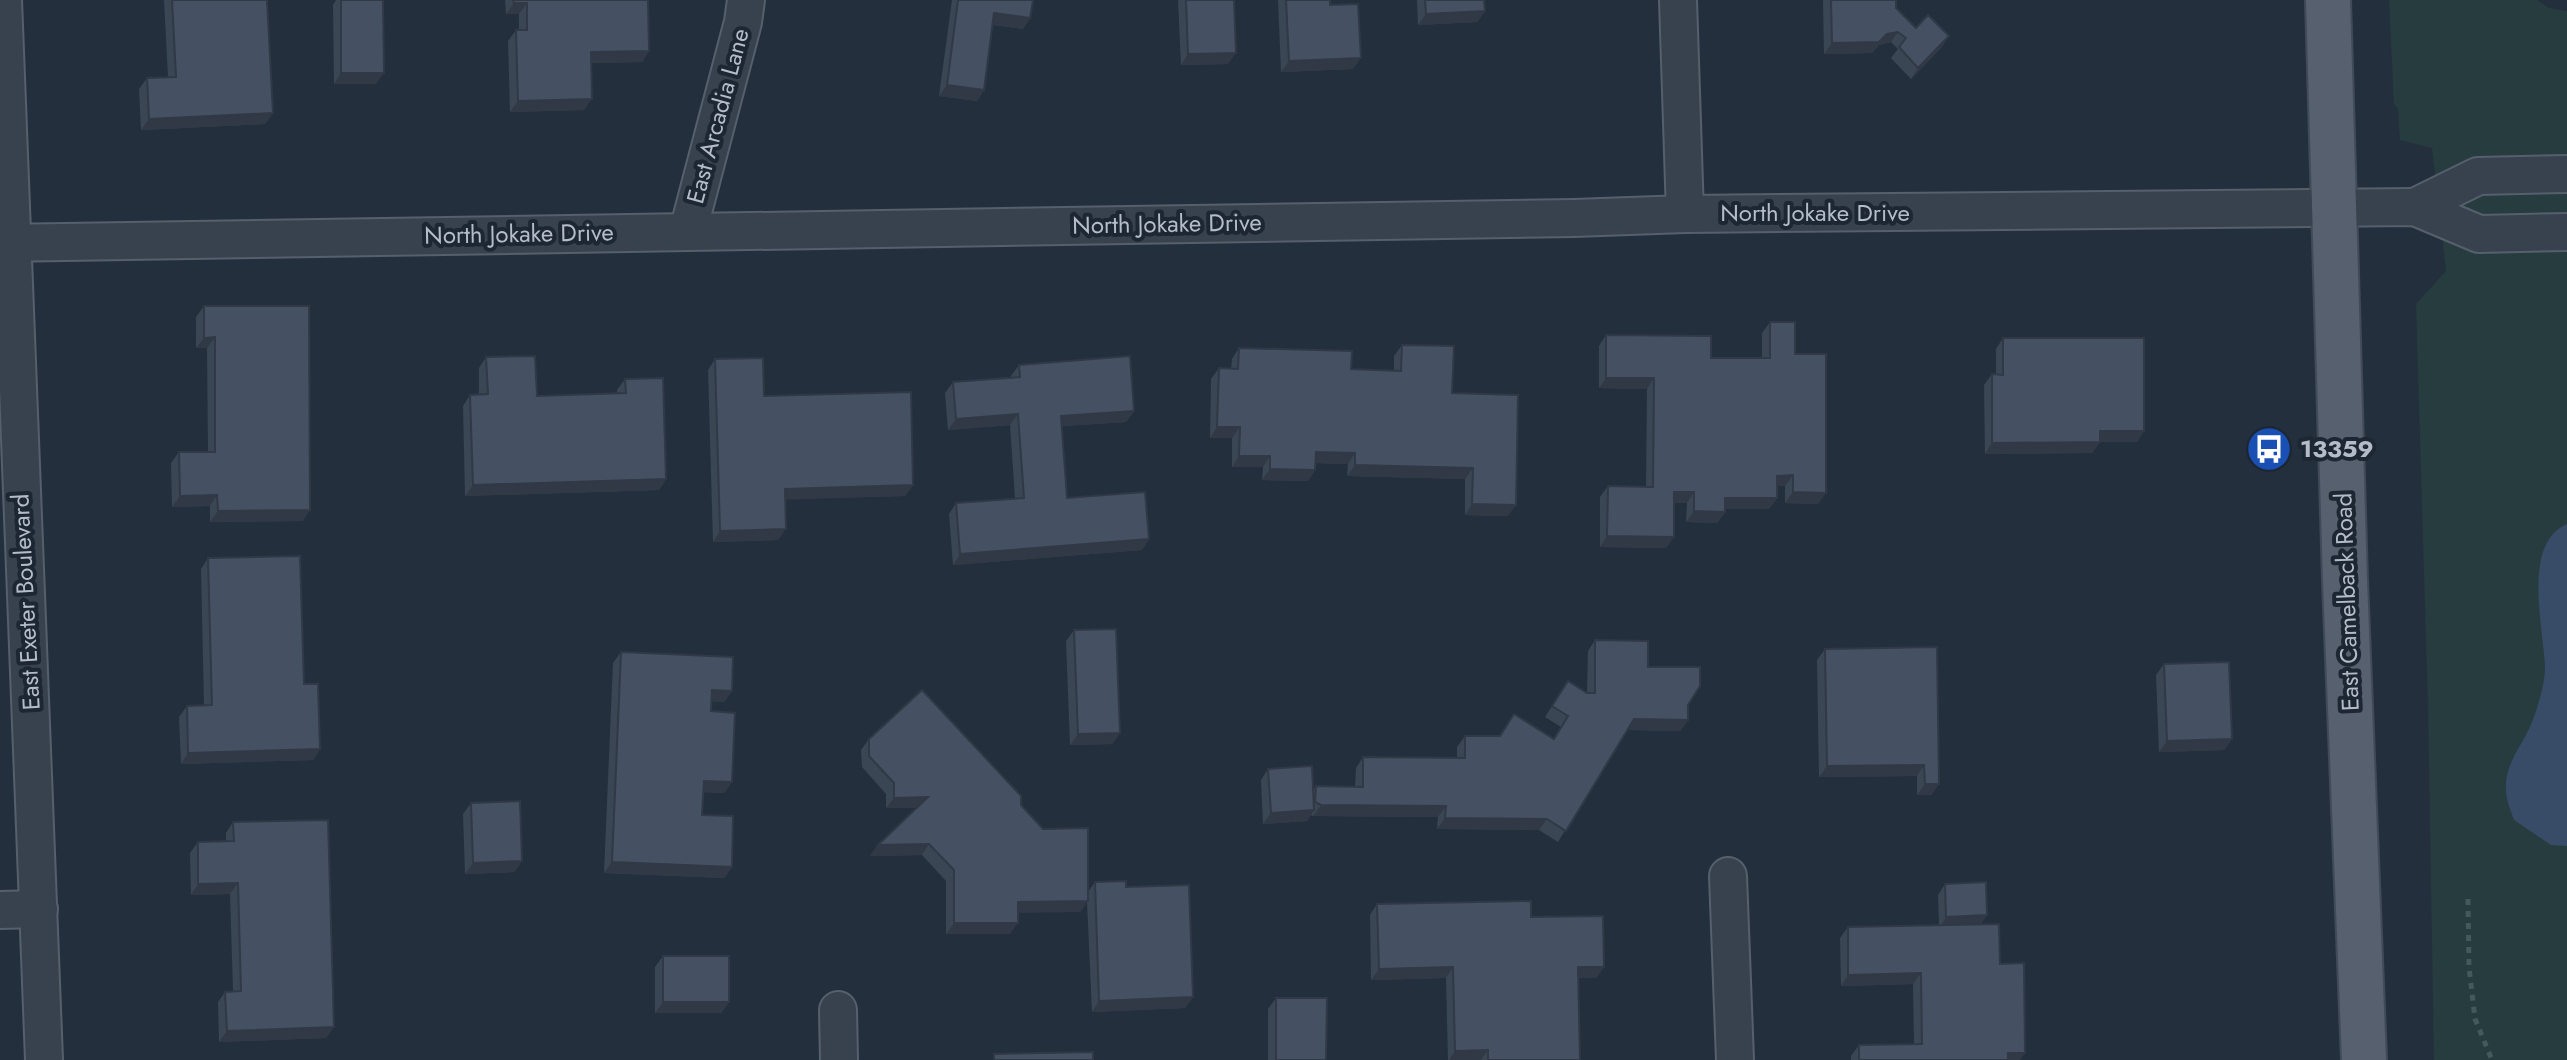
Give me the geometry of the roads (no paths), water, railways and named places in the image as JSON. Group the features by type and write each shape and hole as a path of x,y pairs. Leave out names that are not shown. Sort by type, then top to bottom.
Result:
{"main road":[{"name":"East Camelback Road","path":"2328,0 2364,1060"}],"street":[{"name":"East Exeter Boulevard","path":"3,0 5,243 44,1060"},
{"name":"East Arcadia Lane","path":"688,231 743,22 746,0"},
{"path":"1678,0 1685,214"},
{"path":"2415,207 2478,176 2567,174"},
{"name":"North Jokake Drive","path":"5,243 1685,214 2415,207"},
{"path":"2415,207 2479,234 2567,232"},
{"path":"1728,876 1735,1060"},
{"path":"0,910 39,909"},
{"path":"838,1010 839,1060"}],"water":[{"path":"2567,524 2567,846 2551,845 2514,820 2506,781 2532,722 2544,681 2538,588 2544,549 2553,534"}],"place":[{"name":"13359","path":"2269,449"}]}
